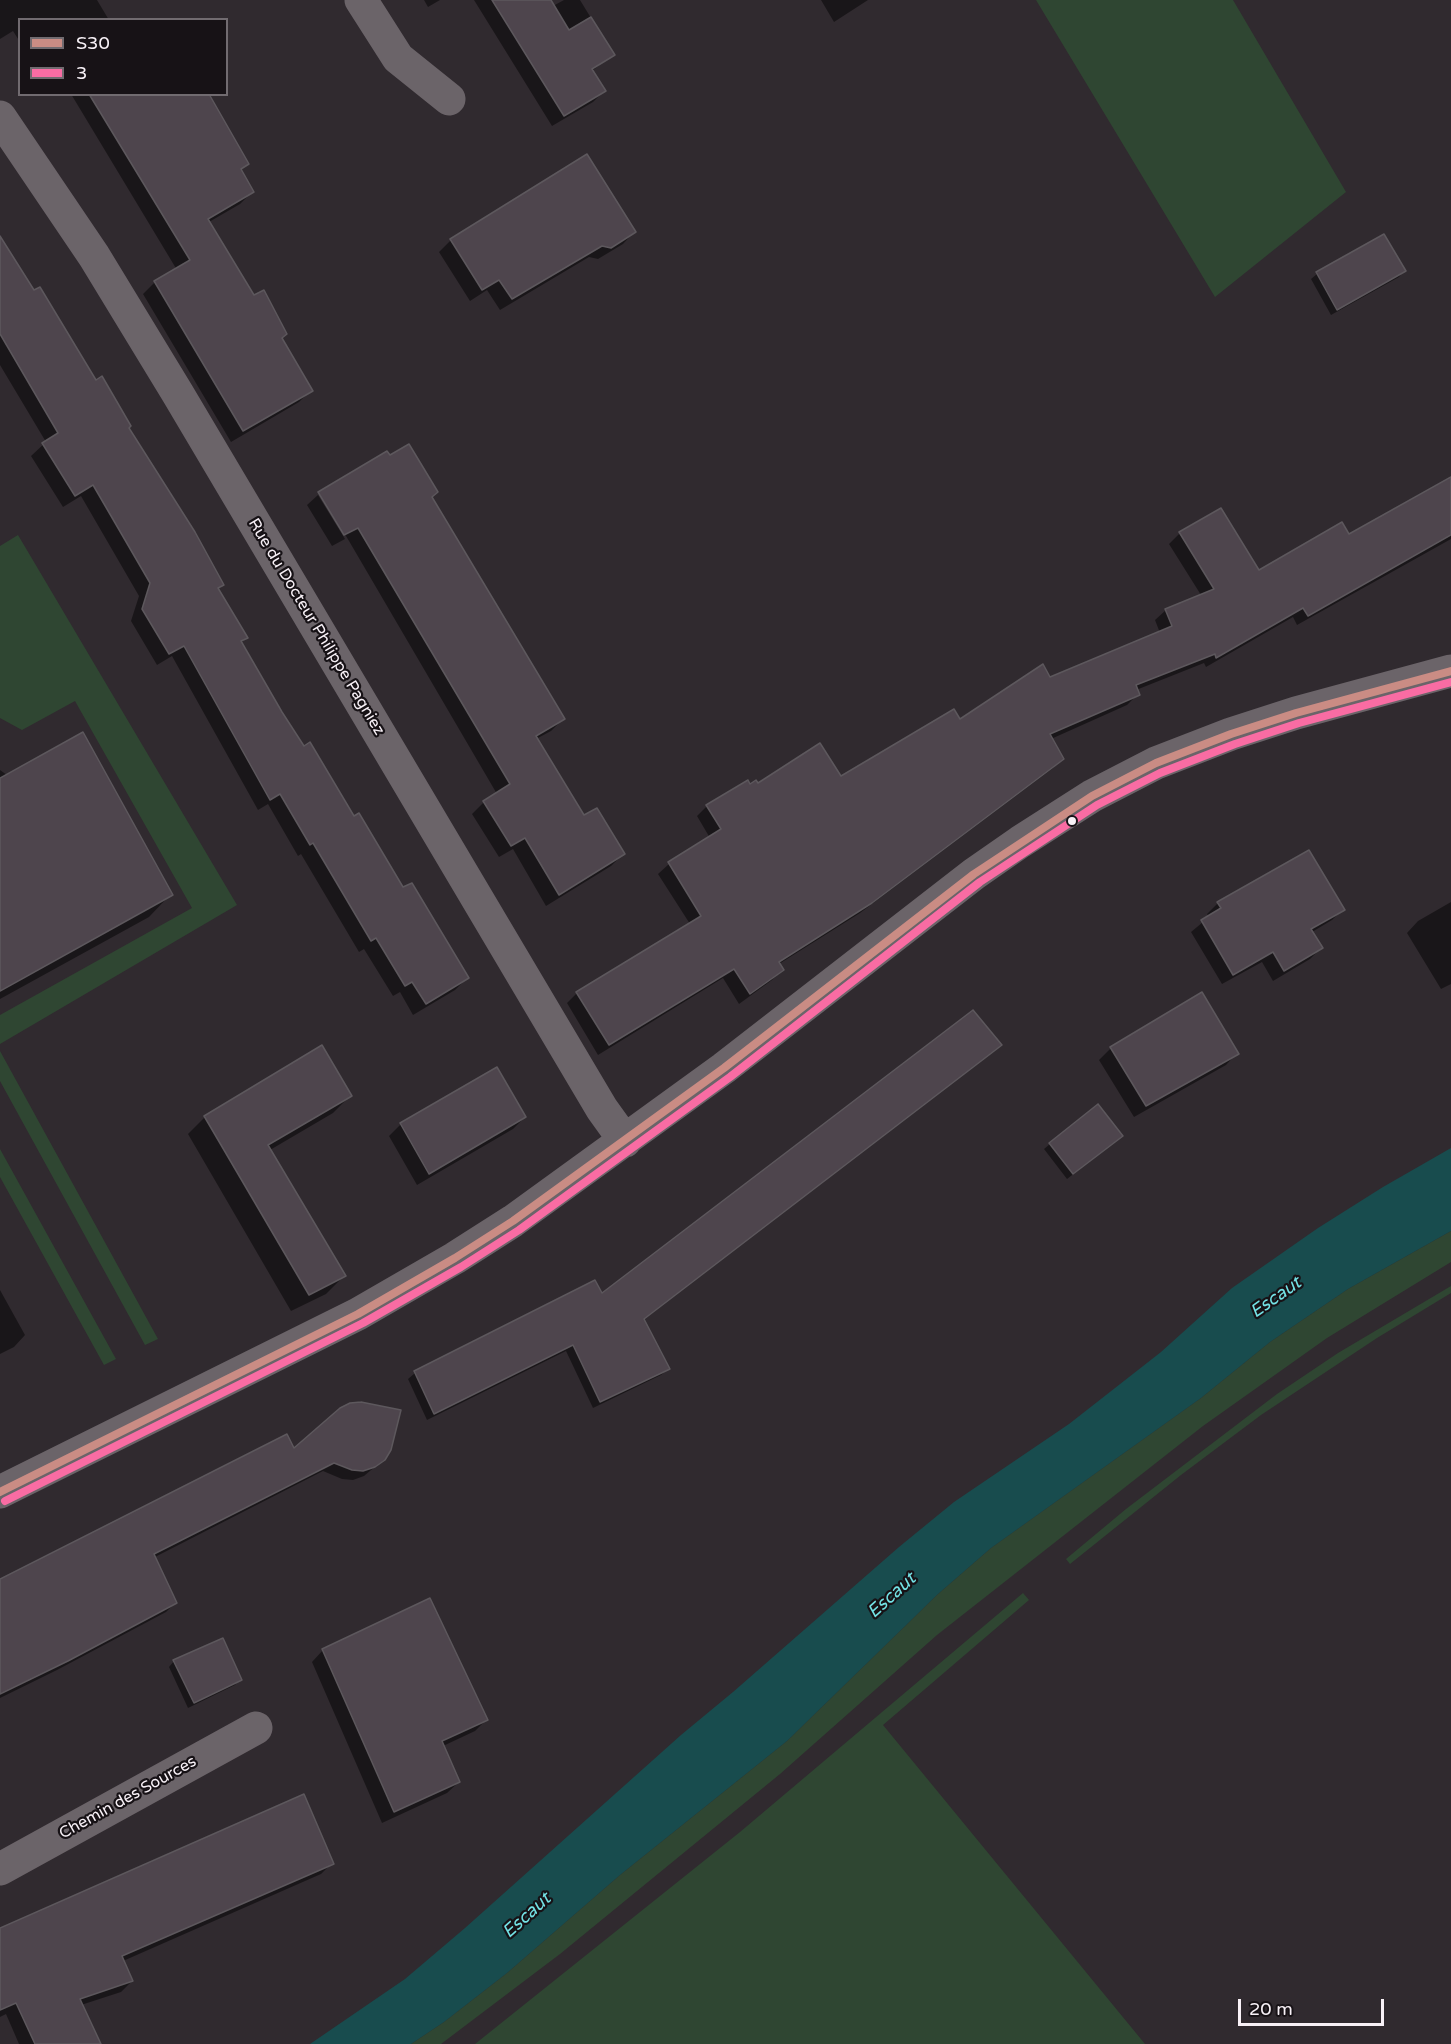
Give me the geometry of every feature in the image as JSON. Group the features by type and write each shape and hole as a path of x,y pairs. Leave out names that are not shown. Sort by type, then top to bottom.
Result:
{"street":[{"path":"361,0 398,58 449,99"},
{"name":"Rue du Docteur Philippe Pagniez","path":"0,117 100,266 596,1098 625,1141"},
{"path":"0,1492 291,1348 407,1287 513,1221 724,1068 965,881 1020,842 1092,796 1156,763 1231,734 1296,713 1451,671"},
{"name":"Chemin des Sources","path":"0,1869 256,1728"}],"green space":[{"path":"1036,0 1233,0 1346,192 1215,297"},
{"path":"18,535 237,905 0,1044 0,1015 192,908 75,701 22,730 0,718 0,546"},
{"path":"0,1051 158,1339 145,1345 0,1081"},
{"path":"0,1149 116,1359 104,1365 0,1177"},
{"path":"1451,1231 1451,1262 1327,1338 1203,1426 937,1635 780,1774 560,1954 441,2044 411,2044 444,2022 507,1973 620,1875 787,1741 938,1594 991,1548 1201,1398 1270,1342 1348,1289"},
{"path":"1451,1286 1451,1293 1377,1338 1261,1415 1181,1475 1070,1564 1066,1559 1126,1509 1277,1394 1338,1353"},
{"path":"1023,1593 1029,1600 883,1725 1145,2044 475,2044 740,1832"}],"water":[{"name":"Escaut","path":"1451,1148 1451,1231 1348,1289 1270,1342 1201,1398 991,1548 938,1594 787,1741 620,1875 507,1973 444,2022 411,2044 310,2044 405,1979 681,1735 954,1502 1069,1424 1161,1352 1232,1288 1318,1228"}],"building":[{"path":"492,0 551,0 569,30 591,17 615,55 592,69 606,91 564,116"},
{"path":"90,96 210,96 249,164 241,169 254,192 208,219 254,295 264,290 287,334 282,338 313,391 243,431 154,281 190,260"},
{"path":"587,154 636,232 611,248 602,246 512,299 499,280 482,290 450,239"},
{"path":"1384,234 1406,271 1337,310 1316,272"},
{"path":"0,236 34,290 40,287 96,380 102,376 131,426 129,428 195,532 224,585 218,588 248,638 241,641 282,712 304,746 310,742 354,816 359,813 403,887 412,883 469,978 426,1004 412,982 405,986 376,938 371,941 313,843 310,845 280,794 270,800 184,646 169,654 142,609 150,583 93,485 75,496 42,443 58,433 0,334"},
{"path":"409,444 438,492 432,497 565,719 536,736 584,815 597,808 625,854 559,895 525,838 511,846 483,801 510,784 358,528 344,535 318,492 387,451 390,455"},
{"path":"1451,477 1451,535 1308,616 1303,608 1216,658 1215,654 1136,685 1140,695 1050,734 1064,759 872,903 779,962 784,970 750,994 734,969 609,1045 576,992 701,916 668,862 721,829 706,805 748,780 750,784 756,780 758,783 820,743 841,776 954,709 960,719 1043,664 1050,677 1172,626 1165,609 1214,589 1179,532 1221,508 1259,570 1342,522 1349,534"},
{"path":"83,732 173,895 0,991 0,778"},
{"path":"1309,850 1345,910 1311,929 1323,948 1284,971 1273,952 1233,975 1201,920 1221,908 1217,902"},
{"path":"1202,992 1239,1054 1146,1106 1110,1047"},
{"path":"973,1010 1002,1045 644,1319 670,1369 600,1402 573,1345 434,1414 414,1371 595,1280 602,1293"},
{"path":"322,1045 352,1096 268,1145 346,1276 309,1295 204,1116"},
{"path":"497,1067 526,1117 429,1174 400,1123"},
{"path":"1098,1104 1123,1136 1073,1174 1049,1143"},
{"path":"361,1402 401,1410 391,1450 385,1460 363,1471 352,1470 334,1463 154,1554 177,1603 0,1694 0,1579 287,1434 294,1448 340,1408 350,1403"},
{"path":"430,1598 488,1720 442,1741 460,1782 394,1812 322,1649"},
{"path":"223,1638 242,1680 194,1703 173,1660"},
{"path":"304,1794 334,1864 122,1956 133,1981 80,1999 101,2044 35,2044 16,2003 0,2010 0,1928"}],"transit line":[{"name":"S30","path":"0,1492 358,1314 455,1258 513,1221 724,1068 974,874 1092,796 1156,763 1231,734 1296,713 1451,671"},
{"name":"3","path":"5,1501 363,1323 461,1267 519,1230 730,1077 980,882 1097,805 1160,773 1235,744 1299,723 1451,682"}]}
